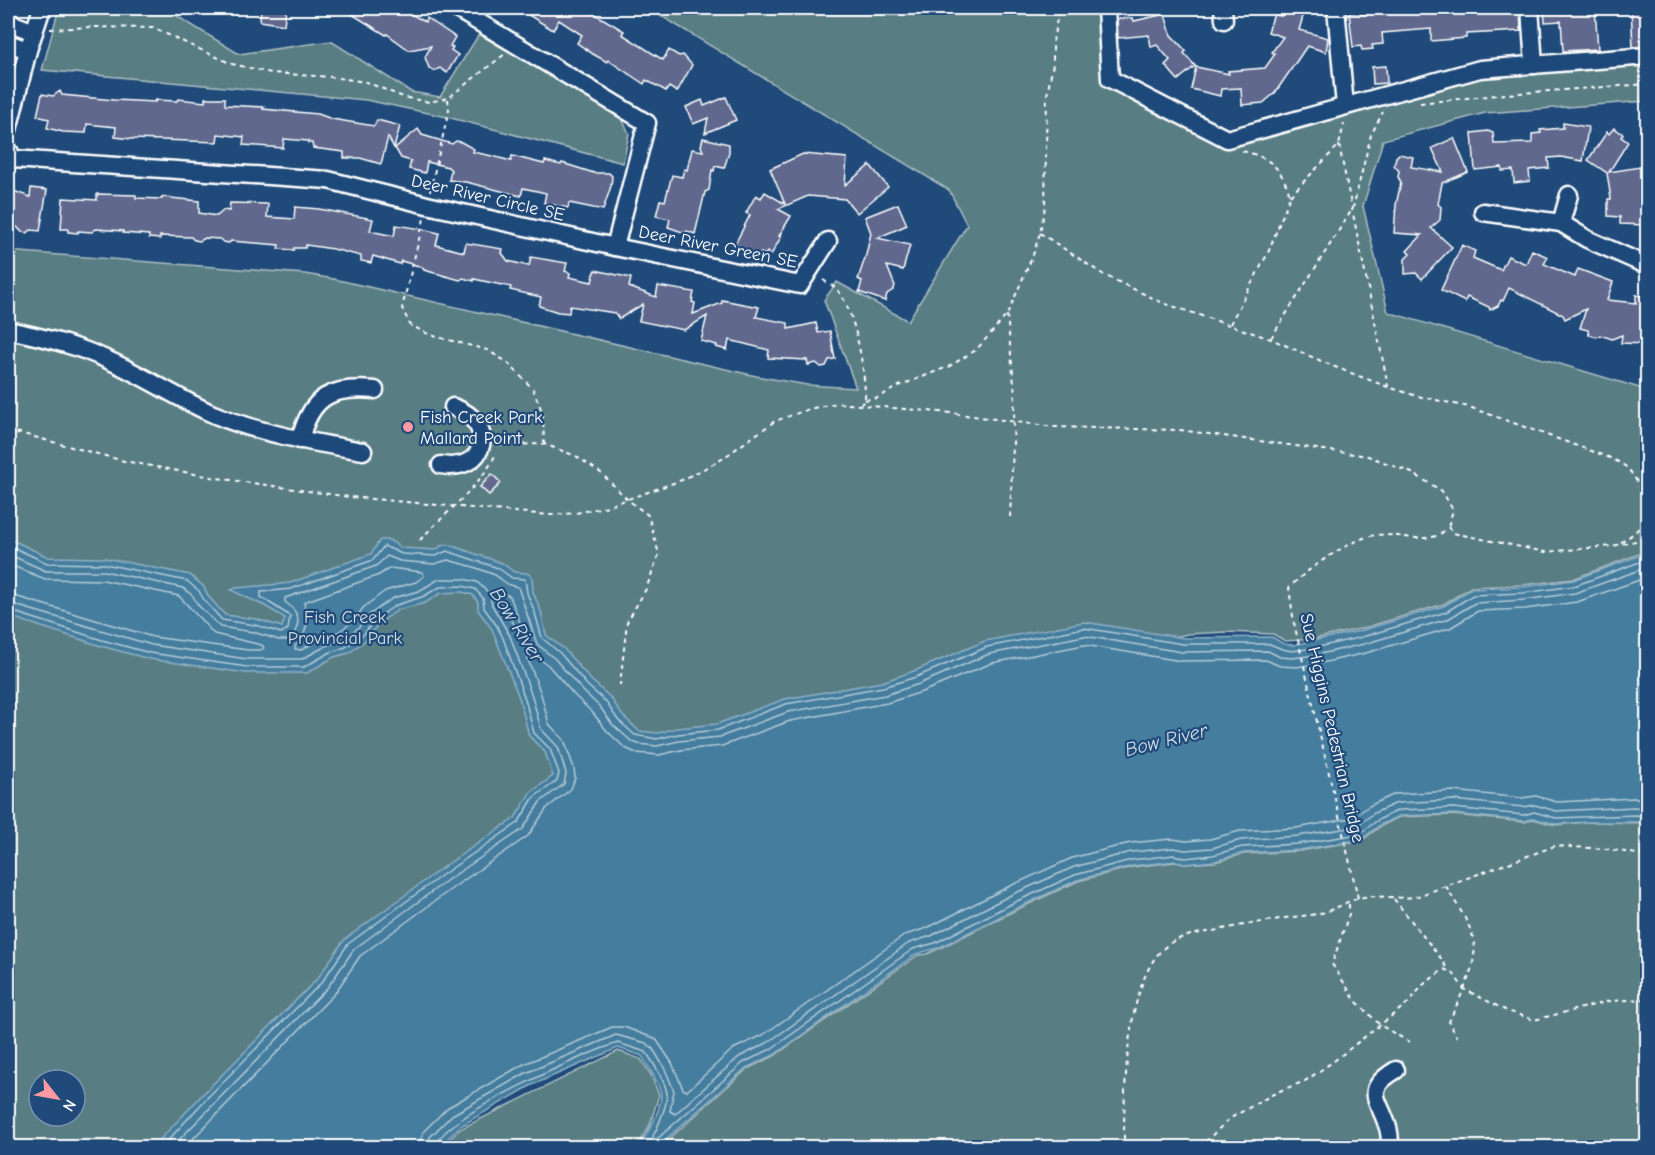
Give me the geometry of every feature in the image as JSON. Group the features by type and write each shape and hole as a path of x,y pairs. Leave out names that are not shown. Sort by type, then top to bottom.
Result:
{"street":[{"path":"8,130 28,50 42,8"},
{"path":"455,8 647,123 615,247"},
{"path":"1106,8 1110,79 1227,139 1479,69 1647,57"},
{"path":"1336,8 1345,106"},
{"path":"1530,8 1534,65"},
{"path":"8,22 34,32"},
{"path":"8,43 28,50"},
{"name":"Deer River Circle SE","path":"8,149 13,159 328,180 427,205 615,247"},
{"path":"1561,223 1569,195"},
{"path":"1483,212 1561,223 1587,239 1647,266"},
{"name":"Deer River Green SE","path":"615,247 800,285 828,241"},
{"path":"8,330 82,349 213,414 268,433 363,451"},
{"path":"300,440 304,423 318,401 329,394 349,389 375,390"},
{"path":"441,465 466,463 488,445 474,418 453,406"},
{"path":"1390,1148 1388,1129 1376,1100 1376,1089 1380,1079 1396,1070"}],"path":[{"path":"859,406 865,400 877,398 898,386 950,366 976,350 1007,315 1041,233 1046,191 1047,95 1059,8"},
{"path":"34,32 58,28 153,28 232,64 271,73 366,82 403,97 429,102 448,98 507,52 513,42"},
{"path":"1411,105 1506,94 1647,84"},
{"path":"1271,339 1353,208 1371,135 1383,112 1373,115"},
{"path":"1334,126 1344,124 1339,145 1388,387"},
{"path":"1230,324 1268,253 1290,196 1339,145"},
{"path":"1247,149 1239,150 1254,153 1273,162 1290,196"},
{"path":"1041,233 1104,275 1163,303 1271,339 1388,387 1469,407 1608,457 1627,468 1639,486 1645,504 1644,521 1638,529 1619,544"},
{"path":"809,272 832,286 844,300 858,346 864,376 865,400"},
{"path":"405,295 402,308 410,325 430,335 487,350 507,362 533,389 543,414 544,444"},
{"path":"1007,315 1015,394 1010,519"},
{"path":"8,430 124,461 207,476 319,493 549,515 594,510 682,480 706,469 765,427 784,417 837,403 951,413 1054,428 1180,430 1368,456 1412,472 1442,491 1453,510 1448,527 1453,533 1545,552 1619,544 1640,540 1647,536"},
{"path":"8,438 21,433"},
{"path":"488,445 544,444 586,462 648,515 659,554 646,589 627,622 620,685"},
{"path":"420,540 489,467 495,456 488,445"},
{"name":"Sue Higgins Pedestrian Bridge","path":"1358,898 1289,598 1289,588 1298,579 1350,544 1362,539 1386,534 1408,537 1437,536 1448,527"},
{"path":"1124,1148 1124,1089 1136,999 1154,960 1169,944 1187,936 1263,921 1320,914 1358,898 1378,896 1405,899 1555,846 1607,849 1647,856"},
{"path":"1446,886 1470,929 1474,942 1470,972 1449,1022 1457,1037"},
{"path":"1393,898 1443,961 1448,971"},
{"path":"1350,903 1349,914 1332,964 1355,999 1380,1024 1409,1042"},
{"path":"1199,1148 1229,1119 1277,1092 1305,1081 1408,1003 1423,985 1444,969 1453,974 1464,989 1505,1010 1534,1020 1610,1001 1647,999"}],"green space":[{"path":"59,8 164,8 239,54 331,41 411,92 440,97 479,34 622,119 629,133 623,163 447,117 366,100 42,70"},
{"name":"Fish Creek Provincial Park","path":"648,8 1099,8 1104,84 1228,149 1344,117 1345,106 1480,69 1647,57 1647,101 1485,113 1383,140 1363,206 1388,312 1643,389 1647,364 1647,551 1573,579 1523,585 1471,587 1444,604 1364,628 1314,639 1285,641 1273,634 1226,632 1188,634 1142,644 249,1147 8,1147 8,251 305,274 756,376 807,385 856,388 824,300 837,282 908,321 967,225 949,190"},
{"path":"1453,815 1525,822 1533,819 1555,825 1587,822 1647,823 1647,1147 659,1148 747,1069 774,1056 918,955 938,949 1078,881 1132,867 1175,862 1184,864 1215,862 1243,854 1300,851 1362,840 1381,826 1399,817"},
{"path":"618,1051 641,1059 659,1095 650,1125 637,1147 442,1147 460,1129"}],"water":[{"name":"Bow River","path":"8,538 48,557 105,558 190,575 204,587 208,596 225,615 256,619 282,627 285,618 231,590 290,583 371,554 380,540 389,540 402,548 436,550 447,544 502,563 514,572 527,573 532,577 533,592 541,611 546,635 564,649 639,731 658,733 677,728 717,724 785,699 882,682 985,641 1084,622 1184,638 1272,637 1284,644 1293,645 1360,631 1444,606 1471,589 1523,587 1573,580 1647,553 1647,822 1555,824 1533,818 1525,821 1453,814 1399,816 1380,825 1362,839 1299,850 1243,853 1215,861 1184,864 1175,861 1132,866 1077,880 938,948 916,954 774,1055 746,1068 657,1147 639,1147 659,1108 661,1095 658,1086 642,1056 618,1048 532,1085 459,1127 439,1147 153,1147 318,978 344,940 515,818 530,793 553,776 545,752 529,736 520,700 492,629 478,610 478,602 473,595 462,592 441,593 425,603 398,610 378,624 368,638 349,653 334,657 307,673 246,673 149,659 8,616"}],"building":[{"path":"261,8 286,8 284,25 260,21"},
{"path":"342,8 401,8 425,22 427,18 455,37 450,46 453,47 451,50 458,55 447,73 440,68 434,71 429,68 425,57 431,46 409,50 387,34"},
{"path":"517,8 585,8 624,31 622,34 663,60 669,50 679,56 683,55 692,65 677,92 669,87 666,91 646,80 644,84 577,43 582,35 559,20 553,30"},
{"path":"1284,8 1304,13 1299,30 1328,38 1326,52 1307,46 1275,93 1263,103 1242,105 1241,88 1221,89 1220,96 1191,89 1196,67 1229,74 1228,71 1265,68 1275,54 1272,52 1283,37 1268,32 1274,14 1281,16"},
{"path":"1418,8 1520,10 1521,31 1466,34 1466,38 1431,41 1431,29 1382,33 1383,44 1372,45 1373,49 1362,50 1361,46 1353,47 1349,13 1385,13 1385,11"},
{"path":"1544,8 1595,8 1598,49 1563,51 1561,21 1545,22"},
{"path":"1631,8 1644,8 1647,46 1633,47"},
{"path":"1165,14 1171,35 1186,51 1184,53 1195,66 1178,80 1165,65 1170,60 1157,45 1151,47 1149,35 1118,38 1117,19 1133,18 1134,21"},
{"path":"1386,66 1387,83 1373,84 1372,67"},
{"path":"60,91 62,95 155,102 155,100 177,101 178,99 205,102 205,98 225,98 225,105 318,114 332,119 374,126 377,120 400,126 394,148 388,137 381,164 360,158 344,158 344,152 313,148 312,143 308,141 284,139 283,148 243,145 244,137 218,134 217,142 132,139 115,137 116,127 87,124 86,133 63,132 47,128 49,119 37,116 42,94 53,96"},
{"path":"726,97 736,120 705,133 708,118 693,124 686,107 702,100 704,106"},
{"path":"1563,123 1588,127 1583,161 1561,157 1548,158 1549,168 1529,170 1530,181 1514,183 1513,170 1502,171 1502,167 1475,170 1472,133 1488,131 1493,133 1494,144 1532,143 1532,134 1541,133 1540,130 1563,128"},
{"path":"1614,128 1623,134 1621,137 1628,142 1609,172 1640,167 1646,201 1646,225 1620,224 1620,217 1608,216 1608,199 1611,199 1607,173 1588,160 1607,132 1609,134"},
{"path":"418,129 422,135 452,144 456,141 461,142 474,149 473,152 511,161 512,156 544,164 545,161 561,165 562,163 594,173 609,173 612,176 611,186 603,210 569,203 568,208 544,203 546,193 523,188 521,196 449,180 451,170 448,167 427,162 425,173 409,169 411,161 401,158 395,148"},
{"path":"703,138 729,144 729,153 724,168 715,166 714,171 712,170 709,190 705,192 695,234 687,231 685,233 668,227 670,219 656,216 660,200 665,201 672,175 682,177 684,169 687,170 692,149 703,151 701,146"},
{"path":"1454,138 1468,172 1442,183 1438,204 1441,207 1440,220 1431,228 1452,247 1422,279 1416,273 1405,274 1405,259 1410,254 1407,251 1422,235 1394,233 1396,205 1401,182 1398,177 1399,171 1394,165 1399,154 1413,157 1411,167 1443,172 1432,148"},
{"path":"803,154 847,158 845,185 870,165 888,187 857,213 845,199 808,196 778,209 791,216 771,255 767,252 765,255 761,253 758,258 735,244 750,215 746,213 756,195 761,198 765,192 785,204 770,169"},
{"path":"31,188 47,190 40,231 31,230 27,233 8,224 8,189 30,197"},
{"path":"97,194 199,201 199,213 217,216 224,210 229,211 230,203 268,204 267,217 294,219 295,207 319,209 373,219 370,231 394,236 396,225 422,229 439,233 436,245 464,252 466,243 503,249 502,253 508,261 529,266 531,257 567,263 565,271 570,273 569,277 592,282 595,270 631,278 629,287 656,297 658,286 694,292 693,314 722,303 722,300 759,307 756,317 788,323 788,329 816,323 818,333 830,331 835,359 829,360 826,366 821,367 816,363 808,365 807,360 768,358 769,350 729,340 727,350 716,347 717,345 701,341 707,316 684,330 639,321 643,304 619,319 615,313 570,306 569,313 558,312 539,306 541,297 510,290 511,287 474,279 474,281 463,278 460,280 401,261 400,264 373,256 371,263 361,261 361,256 333,249 306,245 305,248 294,248 294,250 278,249 279,245 231,241 229,243 220,239 205,238 200,241 191,237 160,236 160,239 149,238 149,235 123,233 123,231 96,229 92,232 78,231 78,233 61,229 63,198 97,200"},
{"path":"898,204 907,225 877,238 910,245 903,270 887,266 895,286 887,294 885,301 859,292 862,281 858,279 871,233 865,217"},
{"path":"1462,245 1475,251 1473,258 1501,270 1508,256 1526,264 1532,250 1548,257 1544,264 1575,277 1578,269 1613,282 1607,300 1636,303 1636,295 1647,297 1646,344 1621,343 1622,335 1612,339 1600,335 1597,337 1589,335 1588,330 1580,328 1586,309 1565,319 1563,315 1509,288 1503,301 1501,300 1498,306 1490,310 1489,307 1467,297 1465,302 1441,290"},
{"path":"492,474 501,483 489,495 480,487"}],"place":[{"name":"Fish Creek Park Mallard Point","path":"408,427"}]}
